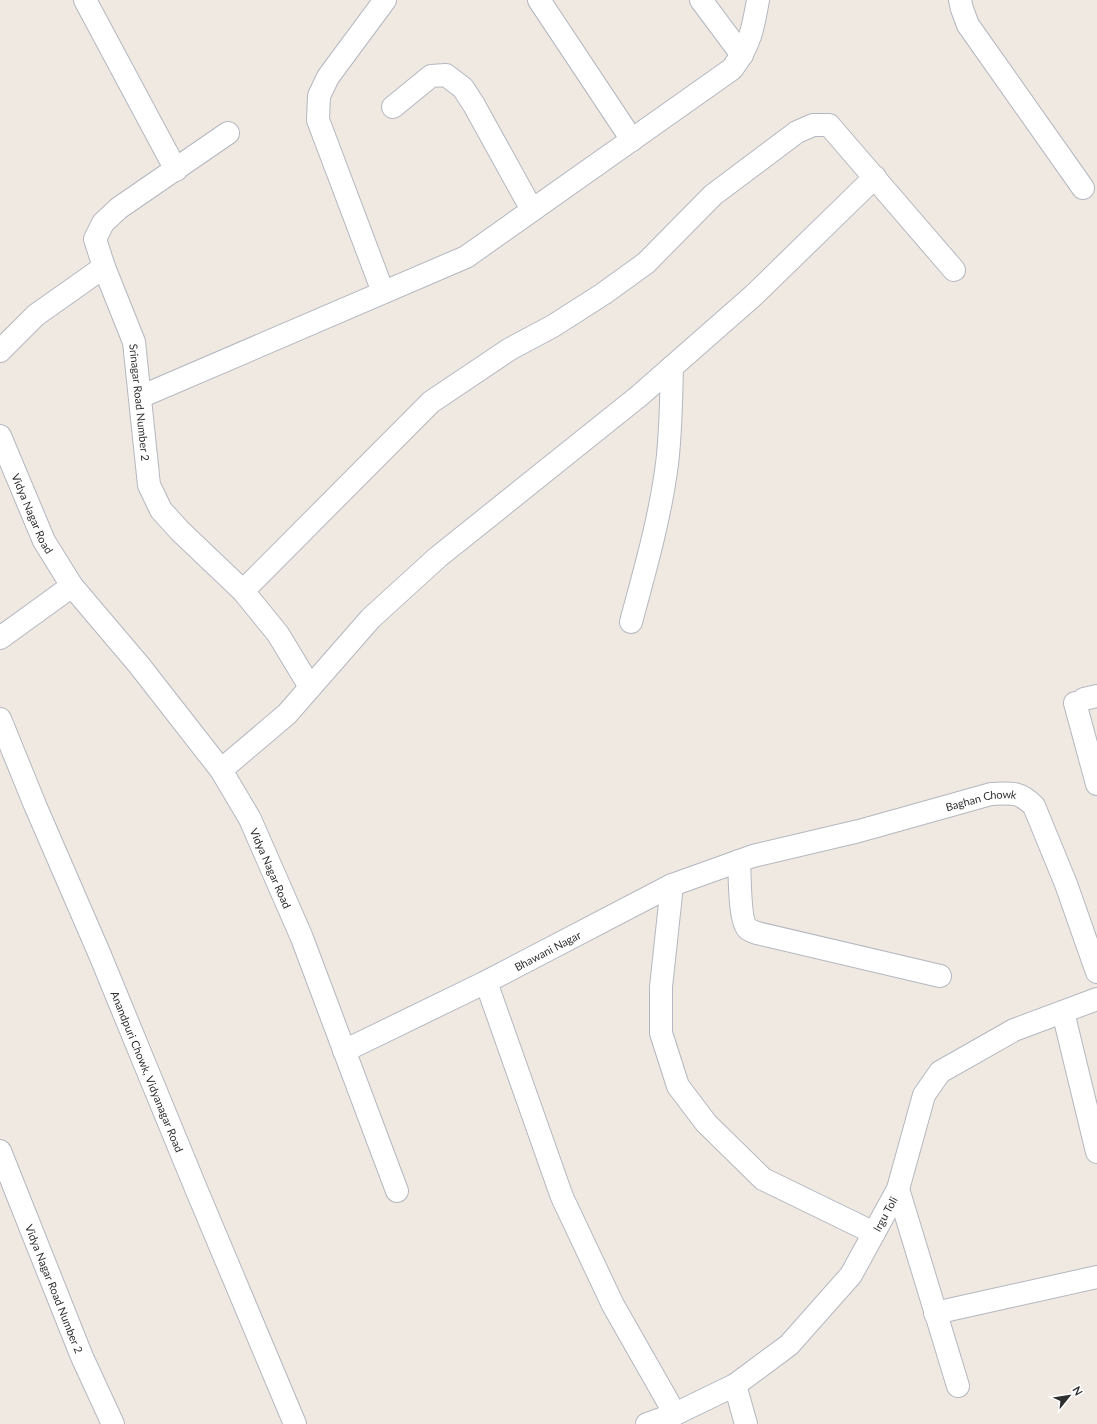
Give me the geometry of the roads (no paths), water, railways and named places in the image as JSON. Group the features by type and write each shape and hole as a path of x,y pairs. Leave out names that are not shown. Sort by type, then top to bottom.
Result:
{"street":[{"path":"382,292 318,120 319,96 328,77 385,0"},
{"path":"539,0 632,140"},
{"path":"701,0 742,55"},
{"path":"140,397 466,257 732,69 742,55 750,38 758,0"},
{"path":"960,0 968,25 1083,188"},
{"path":"93,2 176,170"},
{"path":"393,107 431,76 446,75 463,88 532,210"},
{"path":"243,591 431,402 510,349 560,322 603,294 646,263 713,195 797,132 813,125 829,125 954,270"},
{"name":"Srinagar Road Number 2","path":"228,133 119,208 103,223 95,239 104,267 134,342 149,485 161,510 180,531 243,591 278,634 310,687"},
{"path":"221,770 287,714 371,618 438,557 639,396 754,295 875,177"},
{"path":"0,351 36,314 104,267"},
{"path":"631,622 655,534 663,490 667,463 672,367"},
{"name":"Vidya Nagar Road","path":"0,436 44,541 72,586 139,665 221,770 253,826 302,938 397,1191"},
{"path":"7,633 72,586"},
{"path":"1085,700 1097,784"},
{"name":"Anandpuri Chowk, Vidyanagar Road","path":"0,719 35,805 100,955 196,1192 295,1424"},
{"name":"Baghan Chowk","path":"746,858 859,831 991,794 1014,792 1026,798 1034,806 1066,884 1097,972"},
{"path":"746,858 741,906 744,920 748,928 757,933 940,976"},
{"name":"Bhawani Nagar","path":"344,1051 486,982 672,884 746,858"},
{"path":"672,884 661,987 661,1033 678,1086 706,1123 763,1178 874,1233"},
{"path":"486,982 562,1197 613,1305 675,1414"},
{"name":"Irgu Toli","path":"647,1424 675,1414 735,1385 789,1345 851,1275 898,1189 924,1095 940,1072 1014,1030 1097,999"},
{"path":"1063,1012 1097,1152"},
{"name":"Vidya Nagar Road Number 2","path":"0,1151 82,1357 113,1424"},
{"path":"898,1189 958,1386"},
{"path":"935,1313 1097,1277"},
{"path":"735,1385 746,1424"}]}
